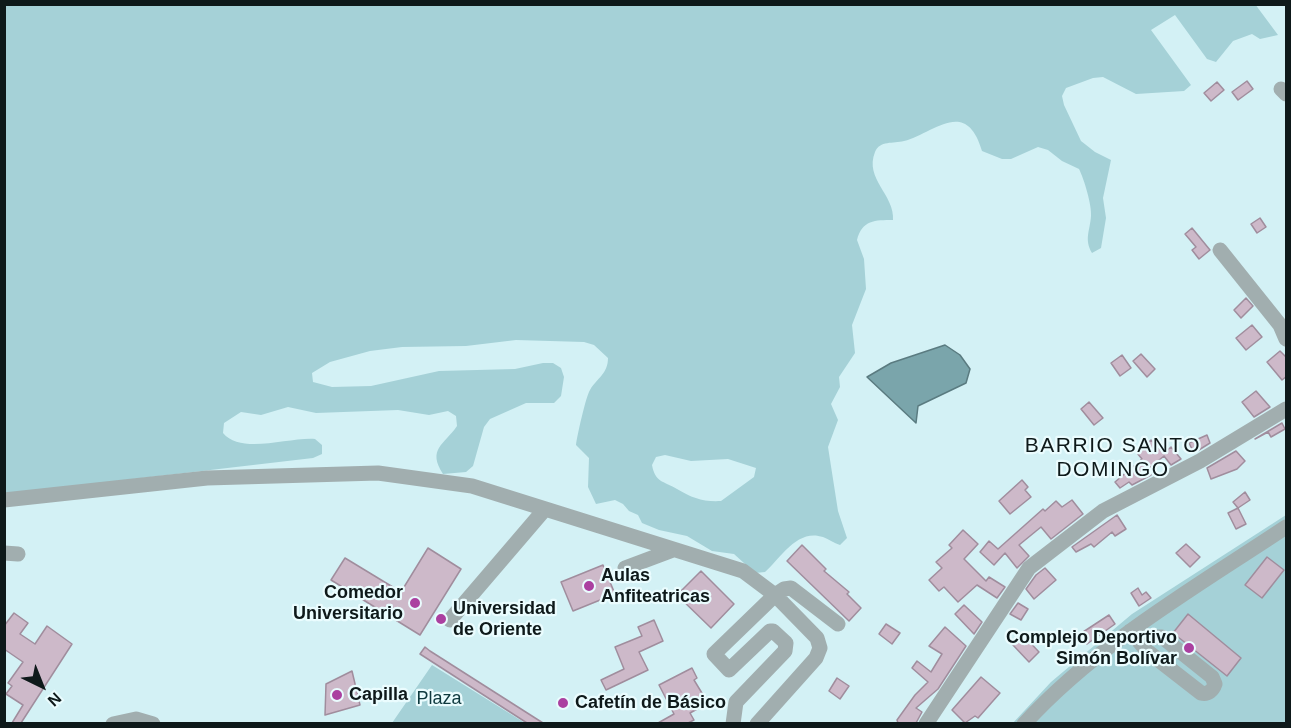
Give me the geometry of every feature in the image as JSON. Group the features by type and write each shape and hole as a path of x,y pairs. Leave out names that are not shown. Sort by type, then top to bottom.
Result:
{"street":[{"path":"1220,250 1280,325 1287,339"},
{"path":"926,723 1029,568 1103,511 1200,460 1287,409"},
{"path":"4,500 207,478 378,473 472,486 743,571 775,595 817,638 820,648 816,658 757,723"},
{"path":"450,620 545,509"},
{"path":"1023,723 1041,704 1099,654 1135,636 1287,527"},
{"path":"625,568 673,550"},
{"path":"733,723 736,702 785,651 786,643 770,631 727,670 714,654 775,595 790,588 838,624"},
{"path":"1135,636 1162,637 1212,677 1214,688 1208,693 1201,693 1147,651 1135,636"},
{"path":"736,664 755,682"},
{"path":"113,723 136,719 153,723"}],"green space":[{"path":"1255,4 1278,35 1260,39 1252,34 1233,41 1216,62 1207,59 1175,15 1151,30 1191,85 1184,91 1136,94 1103,77 1093,78 1066,88 1062,96 1064,105 1081,141 1095,152 1111,160 1103,198 1106,218 1101,248 1092,253 1088,239 1090,205 1081,173 1079,169 1062,161 1048,150 1038,147 1011,159 1002,159 982,151 975,134 967,125 958,122 948,123 904,141 883,144 877,148 873,170 889,203 893,220 870,222 859,233 857,240 864,259 866,289 852,325 855,353 839,377 840,387 831,404 838,420 828,447 838,511 847,538 840,545 823,537 814,535 805,537 790,546 765,572 755,573 734,554 712,551 687,536 659,530 642,523 638,515 615,500 596,504 588,487 589,458 576,445 588,394 604,372 608,358 594,345 584,342 516,340 466,346 402,347 370,351 330,362 312,373 313,382 332,387 371,386 439,371 515,369 543,363 553,363 561,368 564,377 561,396 554,403 526,403 490,419 484,427 473,466 466,472 443,474 438,466 439,448 457,426 456,416 448,411 429,415 398,410 316,413 288,407 261,415 241,412 224,423 223,433 241,443 253,444 315,439 322,445 322,454 313,458 5,494 5,5","holes":["665,455 691,461 728,459 756,468 754,477 721,501 715,501 693,497 664,482 655,475 652,465 656,457"]},
{"name":"Complejo Deportivo Simón Bolívar","path":"1286,515 1286,723 1012,724 1051,682 1132,614"},
{"name":"Plaza","path":"432,665 525,723 392,723"}],"shaded area":[{"path":"945,345 960,355 970,369 966,383 918,406 916,423 867,377 891,363"}],"building":[{"path":"1247,81 1253,89 1238,100 1232,92"},
{"path":"1217,82 1224,90 1211,101 1204,93"},
{"path":"1260,218 1266,227 1257,233 1251,224"},
{"path":"1192,228 1210,250 1199,259 1192,250 1196,247 1185,234"},
{"path":"1246,298 1253,306 1241,318 1234,310"},
{"path":"1252,325 1262,337 1246,350 1236,338"},
{"path":"1280,351 1287,358 1287,376 1282,380 1267,362"},
{"path":"1141,354 1155,369 1147,377 1133,361"},
{"path":"1122,355 1131,368 1120,376 1111,363"},
{"path":"1256,391 1270,407 1254,417 1242,402"},
{"path":"1089,402 1103,418 1094,425 1081,409"},
{"path":"1282,423 1285,429 1271,437 1268,432 1255,439"},
{"path":"1207,435 1210,443 1194,453 1189,443"},
{"path":"1151,440 1164,453 1171,447 1181,459 1171,465 1164,456 1147,470 1151,475 1132,485 1129,482 1120,488 1115,482 1142,459 1137,453"},
{"path":"1236,451 1245,461 1237,469 1211,479 1207,468"},
{"path":"1022,480 1028,487 1025,490 1031,497 1010,514 999,501"},
{"path":"1245,492 1250,500 1238,508 1233,502"},
{"path":"1072,500 1083,514 1051,539 1041,527 1019,545 1029,556 1017,568 1005,553 994,565 980,552 989,541 998,549 1043,509 1045,511 1056,501 1062,507"},
{"path":"1238,508 1246,524 1236,529 1228,513"},
{"path":"1117,515 1126,529 1115,536 1112,532 1094,547 1091,544 1076,552 1072,547"},
{"path":"963,530 978,544 964,559 986,581 989,577 1005,587 997,598 977,585 958,602 944,587 939,591 929,580 942,568 936,562 952,548 949,545"},
{"path":"1186,544 1200,557 1190,567 1176,553"},
{"path":"802,545 826,569 824,571 849,592 847,594 861,608 849,621 787,561"},
{"path":"428,548 461,569 420,635 331,580 345,558 401,592"},
{"path":"1267,557 1284,570 1262,598 1245,585"},
{"path":"603,565 615,594 573,611 561,582"},
{"path":"1045,568 1056,580 1034,599 1026,589 1036,575"},
{"path":"701,571 734,604 711,628 677,595"},
{"path":"1138,588 1142,595 1146,592 1151,598 1139,606 1131,593"},
{"path":"1018,603 1028,609 1021,620 1010,614"},
{"path":"964,605 982,622 974,634 955,614"},
{"path":"14,613 28,623 20,634 35,644 47,626 72,644 21,723 12,723 23,705 6,694 12,686 8,683 23,662 4,649 4,626"},
{"path":"1188,614 1241,658 1227,676 1173,633"},
{"path":"1109,615 1115,624 1087,644 1080,634"},
{"path":"654,620 663,641 639,652 648,670 606,690 601,680 624,669 615,647 642,636 638,627"},
{"path":"886,624 900,633 892,644 879,634"},
{"path":"945,627 966,646 938,689 916,708 922,712 916,723 898,723 897,720 915,695 928,682 912,668 917,661 931,672 942,654 929,646"},
{"path":"1022,634 1039,652 1029,662 1012,644"},
{"path":"425,647 543,723 527,723 420,654"},
{"path":"692,668 697,678 694,680 708,703 690,713 694,720 688,723 658,723 674,714 659,685"},
{"path":"352,671 360,705 325,715 326,684"},
{"path":"981,677 1000,693 978,718 975,716 965,723 952,710"},
{"path":"837,678 849,686 840,699 829,691"}],"place":[{"name":"Aulas Anfiteatricas","path":"589,586"},
{"name":"Comedor Universitario","path":"415,603"},
{"name":"Universidad de Oriente","path":"441,619"},
{"name":"Complejo Deportivo Simón Bolívar","path":"1189,648"},
{"name":"Capilla","path":"337,695"},
{"name":"Cafetín de Básico","path":"563,703"}],"district":[{"name":"BARRIO SANTO DOMINGO","path":"1113,458"}]}
